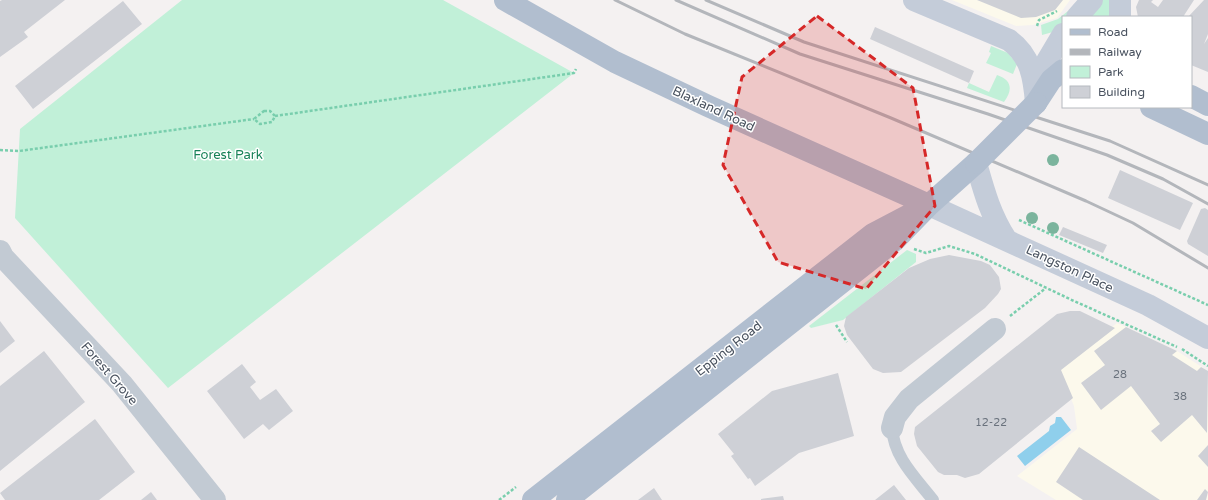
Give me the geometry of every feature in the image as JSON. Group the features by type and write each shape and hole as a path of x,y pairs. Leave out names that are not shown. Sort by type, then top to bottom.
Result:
{"main road":[{"name":"Blaxland Road","path":"505,0 622,65 708,106 928,205"},
{"path":"1036,103 1052,80 1062,71"},
{"path":"1036,103 1062,90"},
{"path":"1192,97 1208,105"},
{"name":"Epping Road","path":"567,500 894,241 928,205 976,163 1036,103"},
{"path":"1153,108 1208,134"},
{"name":"Epping Road","path":"533,500 873,234 928,205"}],"street":[{"path":"914,0 1009,40 1019,47 1028,62 1034,82 1036,103"},
{"path":"1068,12 1092,0"},
{"path":"1120,0 1120,16"},
{"path":"1009,40 1041,42 1062,35"},
{"path":"1036,103 1044,66 1062,35"},
{"path":"976,163 988,205 994,220 1006,239"},
{"name":"Langston Place","path":"928,205 1006,239 1148,305 1208,338"},
{"name":"Forest Grove","path":"0,251 3,257 122,384 215,500"},
{"path":"892,428 895,417 909,399 995,329"}],"lane":[{"path":"892,428 893,438 898,454 933,500"}],"path":[{"path":"1037,26 1040,20 1056,12 1068,12"},
{"path":"275,116 574,73 576,69"},
{"path":"0,150 19,151 254,119 264,111 270,111 275,116"},
{"path":"254,119 260,124 267,124 272,122 275,116"},
{"name":"Langston Place","path":"1014,218 1208,305"},
{"path":"910,247 926,253 949,246 975,254 1046,288 1178,347 1208,366"},
{"path":"995,329 1046,288"},
{"path":"836,325 847,342"}],"highlighted area":[{"path":"817,16 913,88 935,206 866,289 778,262 723,165 742,77"}],"shaded area":[{"path":"952,0 1070,0 1057,18 1033,25 1016,26"},
{"path":"1117,323 1177,351 1208,371 1208,500 1056,500 1017,476 1077,429 1074,406 1059,370"}],"green space":[{"name":"Forest Park","path":"182,0 443,0 574,73 168,388 15,218 20,129"},
{"path":"1098,0 1114,0 1113,16 1090,16"},
{"path":"1068,11 1070,11 1072,16 1062,16 1062,27 1053,32 1042,35 1041,25 1058,19"},
{"path":"991,46 1008,53 1017,64 1013,74 986,63 991,53 989,52"},
{"path":"997,75 1006,80 1010,86 1009,93 1004,102 967,88 969,83 989,92"},
{"path":"907,250 916,254 916,262 843,320 811,328 809,326"}],"water":[{"path":"1056,417 1061,417 1071,430 1025,466 1017,456 1049,431 1050,426 1055,423"}],"building":[{"path":"65,0 24,32 28,37 0,57 0,1"},
{"path":"977,0 1063,0 1055,10 1036,17 1021,18"},
{"path":"1139,0 1153,0 1151,2 1158,7 1163,0 1194,0 1184,16 1138,16 1136,7"},
{"path":"1204,0 1208,0 1208,34 1204,44 1208,38 1208,72 1192,65 1192,16 1189,16"},
{"path":"123,1 142,24 33,109 15,86"},
{"path":"875,27 974,71 969,83 870,39"},
{"path":"1120,170 1193,203 1180,230 1108,198"},
{"path":"1205,208 1208,210 1208,256 1188,244 1187,241 1201,209"},
{"path":"1063,227 1107,245 1103,253 1059,235"},
{"path":"949,255 981,261 990,265 999,277 1001,289 998,294 985,308 901,372 883,373 873,369 847,335 844,326 846,317 909,268 930,259"},
{"path":"1070,311 1080,311 1115,328 1061,370 1073,398 979,474 965,478 957,475 944,475 938,472 917,446 914,434 915,427 1057,314"},
{"path":"0,321 15,341 0,353"},
{"path":"1126,327 1177,351 1172,355 1197,371 1201,367 1208,371 1207,433 1192,415 1161,442 1151,431 1160,424 1131,386 1101,410 1081,383 1105,365 1094,351"},
{"path":"44,351 85,402 0,471 0,386"},
{"path":"242,364 256,382 250,387 260,400 276,389 293,411 269,430 263,424 244,439 207,391"},
{"path":"838,373 854,436 799,453 755,486 731,456 734,454 718,434 772,391"},
{"path":"95,419 135,472 99,500 5,500 0,493"},
{"path":"1208,445 1208,467 1198,456"},
{"path":"1079,447 1160,500 1083,500 1056,482"},
{"path":"894,485 906,500 875,500"},
{"path":"654,488 662,500 638,500"},
{"path":"1205,489 1208,492 1206,500 1197,500"},
{"path":"151,492 157,500 141,500"},
{"path":"783,496 784,500 761,500 761,499"}],"railway":[{"path":"615,0 685,34 891,118 1086,201 1133,223 1208,268"},
{"path":"676,0 800,54 988,114 1107,155 1163,179 1208,204"},
{"path":"706,0 804,42 1110,141 1208,185"}]}
